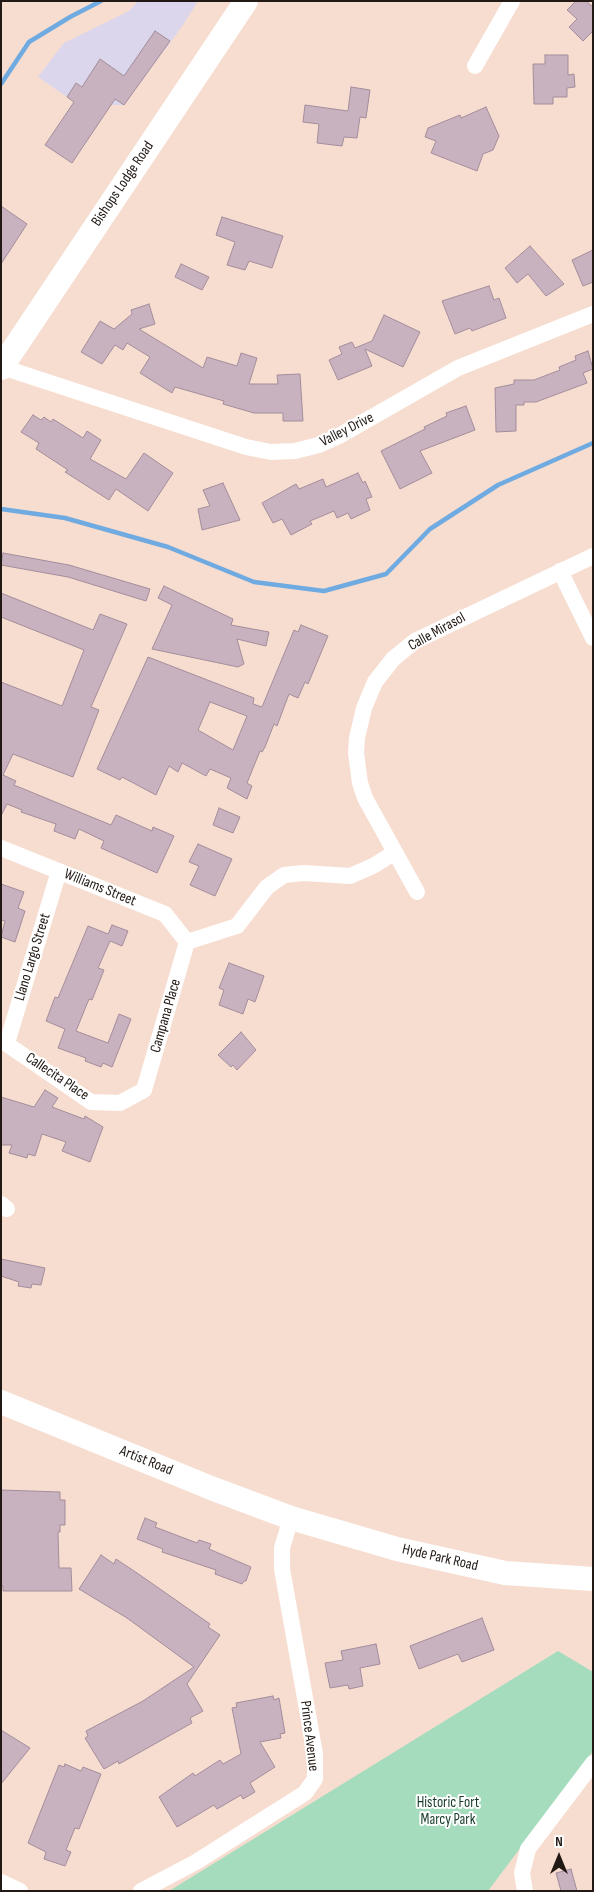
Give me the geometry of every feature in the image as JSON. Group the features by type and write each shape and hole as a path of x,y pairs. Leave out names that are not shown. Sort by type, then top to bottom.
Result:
{"main road":[{"name":"Bishops Lodge Road","path":"2,367 246,1"},
{"name":"Artist Road","path":"1,1402 291,1518"},
{"name":"Hyde Park Road","path":"291,1518 397,1549 505,1573 593,1579"}],"street":[{"path":"474,66 512,1"},
{"name":"Valley Drive","path":"2,367 246,447 270,452 295,451 319,445 339,436 458,368 593,314"},
{"name":"Calle Mirasol","path":"417,892 365,798 357,768 356,753 360,722 375,682 393,659 415,641 593,556"},
{"path":"560,571 593,638"},
{"name":"Williams Street","path":"1,848 165,914 187,942"},
{"path":"187,942 237,926 267,888 284,874 304,873 350,876 373,866 394,852"},
{"name":"Llano Largo Street","path":"4,1041 59,871"},
{"name":"Campana Place","path":"144,1090 187,942"},
{"name":"Callecita Place","path":"4,1041 90,1102 120,1103 144,1090"},
{"name":"Prince Avenue","path":"141,1891 196,1862 305,1793 315,1779 315,1754 282,1569 282,1548 291,1518"},
{"path":"525,1891 522,1873 528,1849 593,1762"},
{"path":"1,1882 20,1891"}],"shaded area":[{"path":"138,1 198,1 183,25 124,105 110,105 77,83 67,97 38,77 64,43 129,11"}],"green space":[{"name":"Historic Fort Marcy Park","path":"558,1651 593,1672 593,1751 488,1891 169,1891"}],"building":[{"path":"576,1 586,1 593,7 593,31 583,41 569,27 577,19 567,10"},
{"path":"155,31 170,41 124,105 115,99 72,163 45,145 74,102 67,97 76,83 82,87 100,59 124,76"},
{"path":"545,55 568,55 568,75 574,74 575,87 567,88 567,97 553,97 553,104 534,104 533,64 545,64"},
{"path":"351,87 370,90 366,118 360,117 357,138 344,137 342,146 317,143 319,124 303,122 305,105 348,111"},
{"path":"486,107 499,136 493,150 483,154 477,171 431,153 436,141 425,137 428,128 460,115 461,118"},
{"path":"1,206 27,224 1,264"},
{"path":"222,217 283,236 272,268 249,261 245,270 227,265 235,242 216,235"},
{"path":"530,246 564,284 546,296 528,274 517,283 505,268"},
{"path":"593,250 593,282 583,286 572,260"},
{"path":"181,264 209,277 202,290 175,277"},
{"path":"489,286 494,300 499,298 506,318 472,331 470,328 455,334 442,301"},
{"path":"149,304 155,324 139,329 203,368 207,357 237,366 241,353 257,358 249,384 278,384 277,375 300,374 303,421 283,421 283,413 254,413 223,404 224,401 175,387 172,393 140,373 150,357 127,343 123,350 115,345 102,364 81,352 100,321 114,329 132,314 131,310"},
{"path":"384,315 420,332 403,367 365,349 372,366 338,380 329,360 342,354 339,347 352,342 355,348 372,341"},
{"path":"588,351 593,369 583,373 587,383 536,402 524,402 524,405 516,405 516,431 496,432 495,388 514,384 514,380 534,380 560,370 559,367 576,360 575,356"},
{"path":"466,406 475,430 420,451 432,473 400,489 381,451 425,429 424,427 447,416 446,413"},
{"path":"33,415 41,420 44,417 51,422 53,419 83,438 87,431 101,440 90,459 126,479 144,453 173,473 148,511 116,489 109,500 65,472 68,470 36,449 39,443 21,432"},
{"path":"358,473 363,483 365,481 372,497 366,499 370,510 351,519 348,513 337,518 334,511 310,521 312,524 291,535 282,519 273,523 262,503 296,484 299,489 323,479 326,487"},
{"path":"223,483 240,520 202,530 198,509 210,506 203,490"},
{"path":"3,553 69,565 150,589 146,601 68,577 1,565"},
{"path":"164,586 233,619 231,625 269,632 266,646 237,639 244,664 238,667 152,649 172,605 158,598"},
{"path":"1,593 93,630 100,614 127,624 91,707 99,710 73,777 13,754 3,775 16,781 14,785 111,825 116,815 152,831 153,827 174,836 157,873 101,848 104,841 79,829 75,839 54,831 56,824 21,812 22,810 7,804 1,816 1,682 62,706 84,650 1,617"},
{"path":"301,625 328,636 308,684 305,682 298,698 289,694 277,726 274,724 265,747 262,752 260,751 247,783 252,786 247,799 227,788 231,778 210,769 206,776 182,763 178,772 169,766 156,795 122,777 120,780 97,769 148,657 254,698 253,704 262,707 294,630 298,632","holes":["210,702 247,716 233,750 198,730"]},
{"path":"219,808 240,817 233,833 213,825"},
{"path":"198,844 232,859 215,896 190,885 199,866 189,862"},
{"path":"1,884 24,892 18,908 25,911 15,942 1,937 5,921 1,920"},
{"path":"112,925 128,931 122,946 110,941 98,968 104,970 92,1000 89,999 76,1031 108,1043 119,1014 131,1019 112,1067 103,1063 101,1067 85,1061 86,1058 58,1048 65,1029 46,1021 55,997 58,998 88,926 108,934"},
{"path":"229,963 264,976 255,1002 248,999 243,1014 219,1005 224,990 219,988"},
{"path":"241,1032 256,1050 237,1070 218,1055"},
{"path":"45,1090 58,1098 52,1107 84,1119 85,1116 103,1127 90,1162 62,1151 66,1142 42,1134 35,1156 28,1154 27,1158 9,1153 12,1145 1,1145 1,1097 34,1107"},
{"path":"1,1259 45,1268 41,1285 32,1284 31,1288 18,1286 19,1282 1,1276"},
{"path":"1,1490 60,1492 60,1500 65,1500 65,1525 60,1525 60,1532 58,1532 59,1568 71,1568 72,1591 3,1591 3,1586 1,1586"},
{"path":"145,1518 157,1523 155,1527 197,1543 199,1540 211,1544 209,1549 251,1567 246,1581 242,1584 215,1574 216,1570 162,1552 163,1549 137,1539"},
{"path":"101,1555 114,1564 116,1559 140,1575 210,1624 208,1627 220,1635 187,1684 203,1711 190,1718 192,1723 119,1764 118,1761 104,1769 85,1738 88,1736 86,1731 143,1701 194,1667 127,1618 79,1589"},
{"path":"482,1618 494,1650 462,1662 458,1654 419,1669 410,1646"},
{"path":"376,1644 380,1664 360,1668 363,1686 349,1689 348,1685 330,1688 325,1663 343,1660 341,1651"},
{"path":"273,1696 274,1700 279,1698 285,1733 280,1734 281,1738 260,1742 275,1767 250,1783 255,1792 243,1799 241,1795 217,1809 214,1805 177,1827 159,1797 193,1773 195,1776 220,1760 223,1764 241,1754 232,1708 237,1707 236,1703"},
{"path":"1,1730 30,1748 1,1784"},
{"path":"65,1764 81,1771 83,1767 101,1774 79,1829 75,1828 66,1850 71,1852 65,1866 44,1859 46,1852 28,1843 59,1765 64,1767"},
{"path":"571,1869 577,1891 561,1891 556,1873"}],"waterway":[{"path":"1,84 29,42 101,1"},
{"path":"1,509 65,518 168,547 254,582 324,591 386,574 430,529 498,485 593,443"}]}
